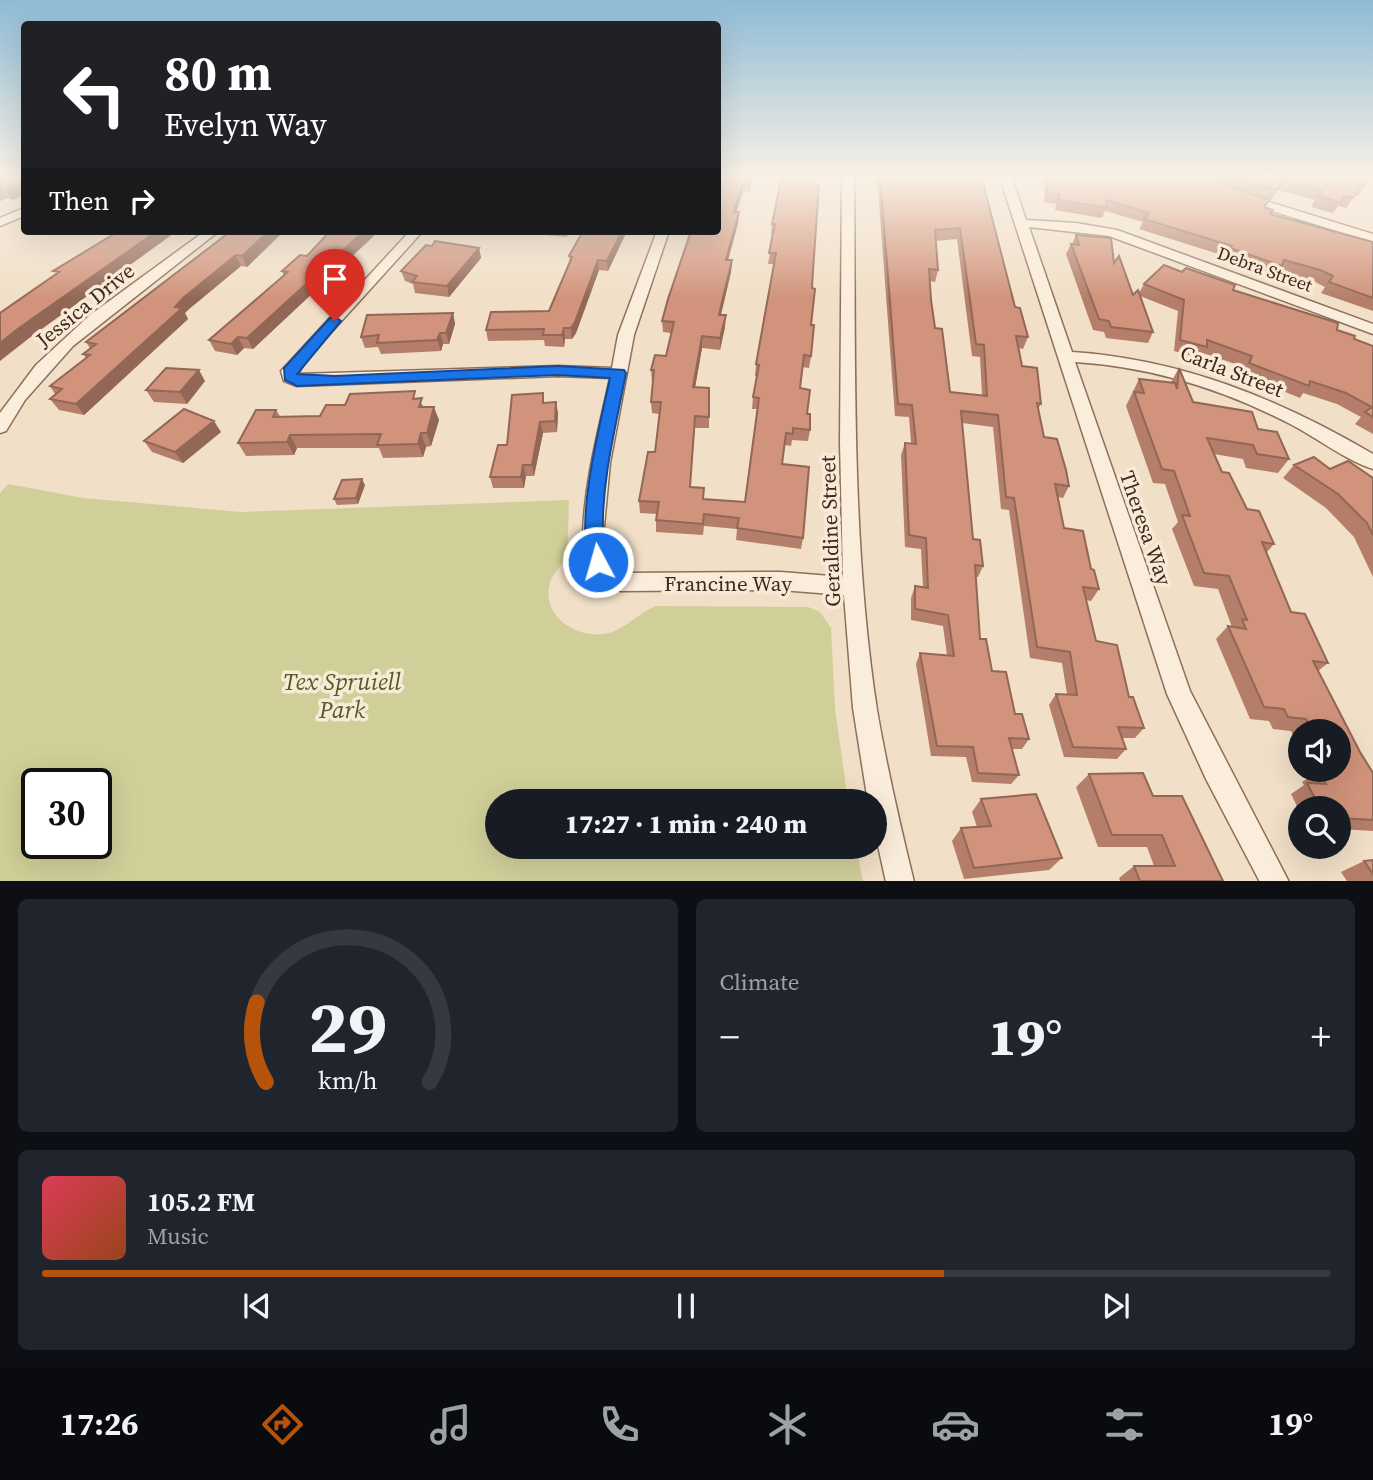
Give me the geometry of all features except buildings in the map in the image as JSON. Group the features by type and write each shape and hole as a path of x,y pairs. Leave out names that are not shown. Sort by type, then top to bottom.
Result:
{"street":[{"name":"Geraldine Street","path":"848,216 852,587 871,743 900,881"},
{"name":"Theresa Way","path":"1019,216 1179,694 1215,770 1275,881"},
{"path":"1304,216 1373,237"},
{"name":"Debra Street","path":"1021,223 1112,233 1373,329"},
{"name":"Jessica Drive","path":"0,427 24,387 54,355 209,235"},
{"path":"413,235 301,356 289,371 290,377 297,381 309,381 558,371 619,373 626,335 662,235"},
{"name":"Carla Street","path":"1065,356 1128,362 1190,376 1335,439 1373,462"},
{"name":"Francine Way","path":"619,373 601,463 593,537 598,562 606,576 621,582 781,581 852,587"}],"green space":[{"name":"Tex Spruiell Park","path":"8,484 83,498 241,512 569,500 566,555 551,579 549,595 555,614 571,628 604,634 624,626 656,606 808,607 820,612 831,628 835,708 846,789 485,789 485,859 858,859 863,881 0,881 0,493"}],"route":[{"path":"335,321 301,356 289,371 290,377 297,381 335,381 558,371 619,373 601,463 593,537 598,562"}]}
